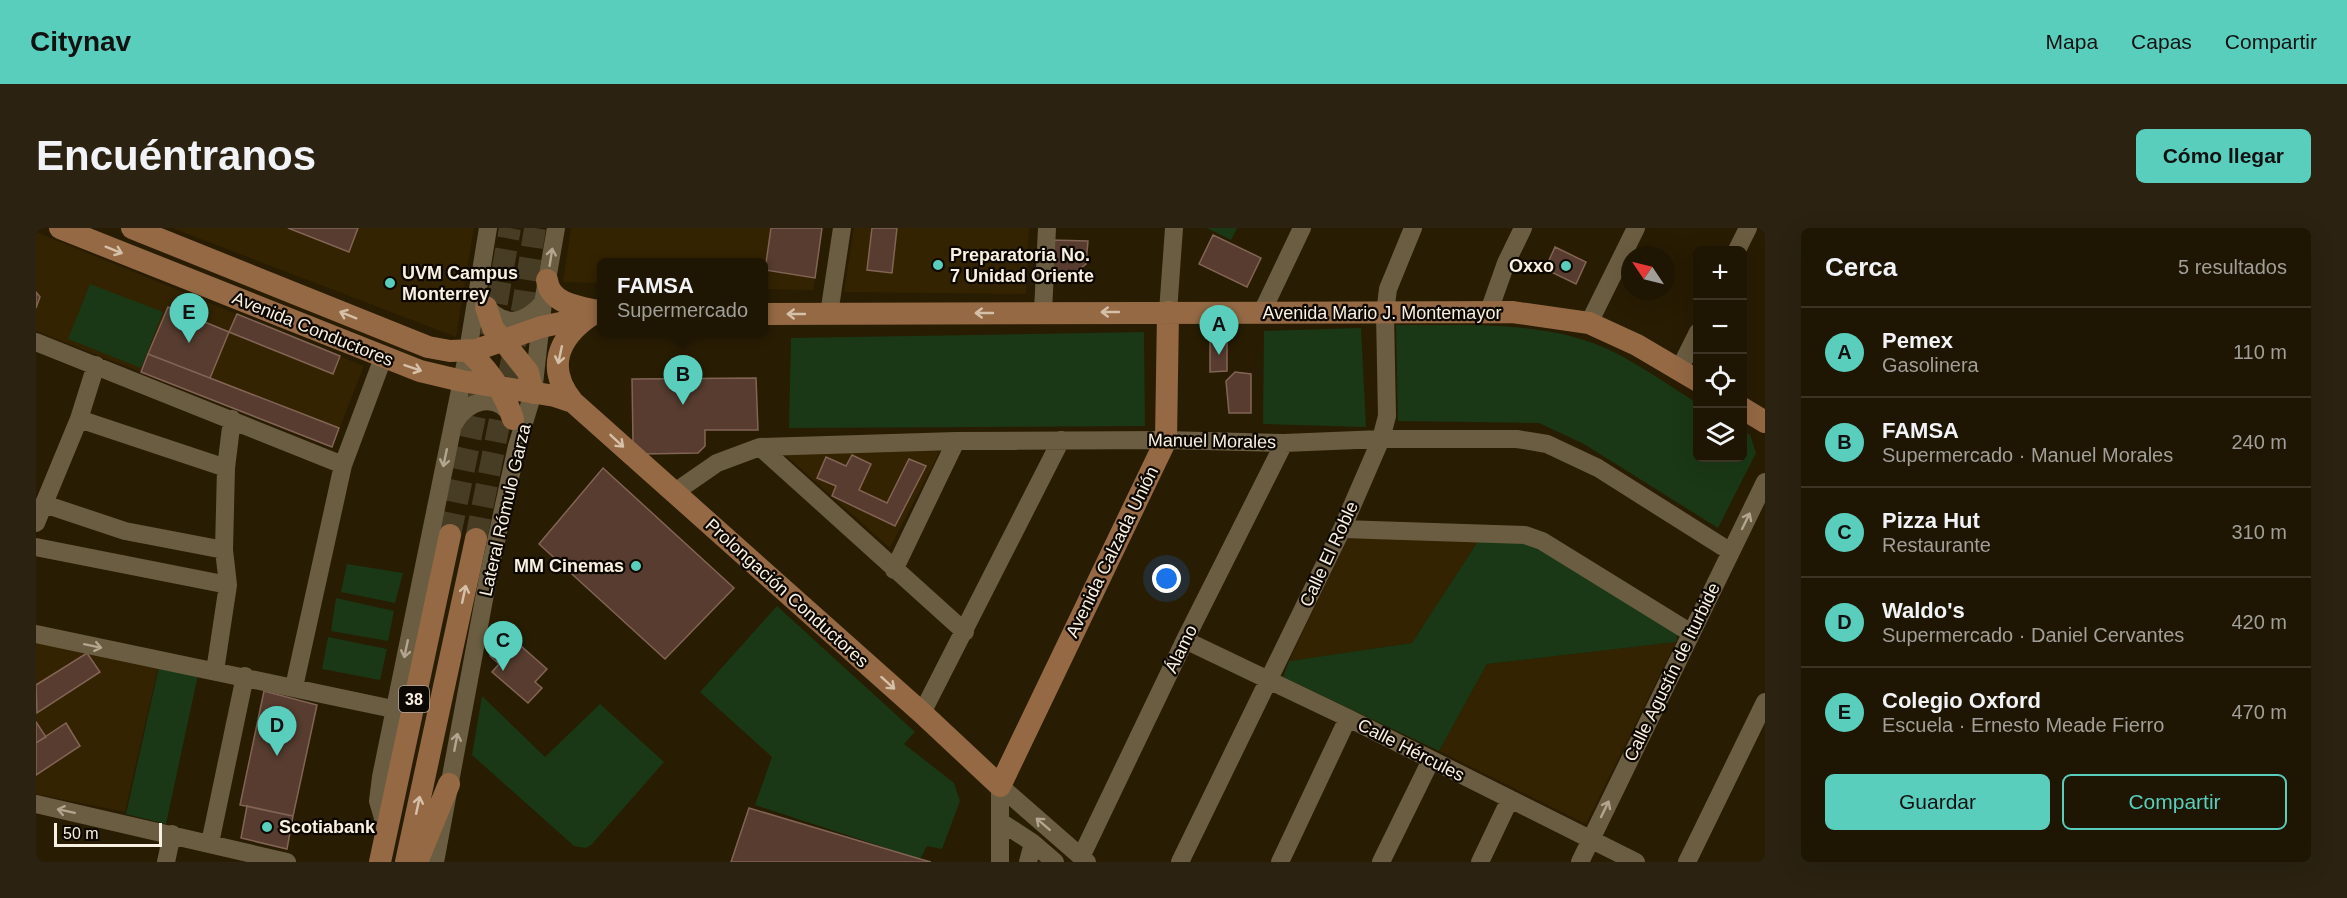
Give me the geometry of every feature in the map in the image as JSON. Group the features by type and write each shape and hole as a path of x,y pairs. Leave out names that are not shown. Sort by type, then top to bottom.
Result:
{"main road":[{"name":"Avenida Conductores","path":"60,228 420,371 462,381 554,397"},
{"name":"Avenida Conductores","path":"132,228 417,344 439,350 468,351 503,341"},
{"path":"545,292 550,291 560,300 597,315"},
{"path":"481,300 489,320 503,341 528,372 554,397"},
{"name":"Avenida Mario J. Montemayor","path":"768,314 1043,312 1261,314 1489,311 1536,314 1589,323 1612,332 1688,375"},
{"name":"Avenida Calzada Unión","path":"1000,786 1166,440 1168,312"},
{"path":"503,341 541,327 597,315"},
{"path":"468,351 500,388 518,421 534,408 554,397 560,379 558,358 561,346 568,335 597,316"},
{"name":"Prolongación Conductores","path":"554,397 675,492 922,713 1000,786"},
{"path":"1747,411 1765,422"},
{"name":"38","path":"380,862 450,535"},
{"name":"38","path":"406,862 476,539"},
{"path":"417,862 449,784"}],"street":[{"path":"386,828 378,801 381,777 451,429 481,300 488,228"},
{"path":"554,397 541,327 556,228"},
{"path":"829,314 842,228"},
{"path":"1043,312 1047,228"},
{"name":"Avenida Calzada Unión","path":"1168,312 1174,228"},
{"path":"1261,314 1302,228"},
{"name":"Calle El Roble","path":"1180,862 1342,529 1381,439 1387,408 1385,313 1388,289 1413,228"},
{"path":"1489,311 1506,263 1523,228"},
{"path":"1589,323 1636,228"},
{"path":"1739,246 1748,228"},
{"path":"481,300 502,319 514,321 531,314 545,292"},
{"path":"36,342 343,465"},
{"path":"1688,375 1693,354"},
{"path":"294,687 343,465 383,358"},
{"path":"36,523 79,418 96,365"},
{"path":"451,429 465,409 482,401 503,406 518,421"},
{"path":"79,418 226,468"},
{"path":"215,671 228,585 224,550 226,468 232,419"},
{"name":"Lateral Rómulo Garza","path":"435,862 488,578 517,446 518,421"},
{"name":"Manuel Morales","path":"675,492 717,463 760,447 956,441 1284,442 1518,439 1547,444 1598,468 1731,552"},
{"path":"922,713 1061,440"},
{"path":"894,570 956,441"},
{"name":"Álamo","path":"1084,860 1185,640 1284,442"},
{"path":"760,447 965,632"},
{"name":"Calle Agustín de Iturbide","path":"1580,862 1765,482"},
{"path":"44,504 125,531 224,550"},
{"path":"1342,529 1510,532 1525,535 1542,541 1691,633"},
{"path":"117,562 125,531"},
{"path":"36,547 228,585"},
{"path":"36,634 245,676 393,709"},
{"name":"Calle Hércules","path":"1185,640 1348,718 1636,862"},
{"path":"210,843 245,676"},
{"path":"1687,862 1765,702"},
{"path":"1280,862 1348,718"},
{"path":"1381,862 1431,760"},
{"path":"1000,786 1084,860"},
{"name":"Avenida Calzada Unión","path":"1000,786 1000,862"},
{"path":"1480,862 1510,799"},
{"path":"36,804 210,843 255,859 287,862"},
{"path":"1001,822 1033,843 1055,862"},
{"path":"166,862 172,834"},
{"path":"1028,862 1033,843"}],"shaded area":[{"name":"UVM Campus Monterrey","path":"172,228 474,228 456,337"},
{"path":"571,228 823,228 813,290 768,289 768,258 597,258 597,283 563,282"},
{"name":"Preparatoria No. 7 Unidad Oriente","path":"854,228 1029,228 1026,294 844,292"},
{"path":"36,232 364,366 332,447 36,331"},
{"path":"940,451 890,548 782,452"},
{"path":"1480,538 1412,643 1289,661 1347,539"},
{"path":"36,642 158,668 125,812 36,794"},
{"path":"1676,642 1586,824 1439,751 1487,664"}],"green space":[{"path":"1207,228 1237,228 1231,240"},
{"path":"90,284 163,312 141,368 68,339"},
{"path":"1396,325 1507,326 1535,329 1589,341 1625,358 1693,400 1693,462 1747,462 1747,433 1750,435 1756,453 1718,528 1584,444 1539,423 1398,421"},
{"path":"1361,328 1366,427 1263,424 1264,331"},
{"path":"1144,332 1145,426 789,428 791,338"},
{"path":"1512,536 1538,547 1678,634 1676,642 1487,664 1439,751 1283,677 1289,661 1412,643 1480,538"},
{"path":"347,564 403,573 395,603 341,592"},
{"path":"336,598 394,611 388,641 331,631"},
{"path":"777,606 915,732 904,744 954,783 960,801 942,849 927,846 920,859 755,805 772,757 700,692"},
{"path":"328,637 387,649 380,680 322,669"},
{"path":"159,667 198,675 166,824 126,814"},
{"path":"482,696 545,757 600,704 664,762 592,844 586,848 574,846 472,755"}],"building":[{"path":"288,228 358,228 349,252"},
{"path":"771,228 822,228 815,278 768,270 767,258"},
{"path":"872,228 897,228 892,273 867,270"},
{"path":"1213,235 1261,258 1247,287 1199,264"},
{"path":"1050,240 1088,241 1086,264 1073,274 1048,273"},
{"name":"Oxxo","path":"1555,247 1586,262 1576,284 1545,269"},
{"path":"36,292 40,297 36,308"},
{"path":"168,307 229,332 210,378 148,354"},
{"path":"237,314 340,356 333,374 229,332"},
{"path":"1210,339 1227,339 1227,371 1210,372"},
{"path":"148,354 339,428 332,447 141,372"},
{"path":"1235,372 1251,374 1251,413 1229,413 1226,381"},
{"path":"756,378 758,430 705,430 705,446 698,453 642,454 633,443 632,379"},
{"path":"852,455 871,464 859,490 887,503 909,459 926,466 895,526 832,496 836,486 817,478 826,457 846,466"},
{"path":"603,468 734,588 665,659 539,544"},
{"path":"504,631 547,669 535,682 542,688 528,703 492,672 499,664 490,656 496,648 492,645"},
{"path":"87,653 100,672 37,713 36,685"},
{"path":"264,691 317,705 293,816 240,805"},
{"path":"36,722 46,737 36,743"},
{"path":"66,723 80,746 36,775 36,743"},
{"name":"Scotiabank","path":"247,806 293,816 287,849 241,838"},
{"path":"749,808 920,859 931,862 731,862"}],"tunnel":[{"path":"491,336 510,228"},
{"path":"476,539 523,305 535,228"},
{"path":"450,535 482,383"}],"place":[{"name":"Preparatoria No. 7 Unidad Oriente","path":"938,265"},
{"name":"Oxxo","path":"1566,266"},
{"name":"UVM Campus Monterrey","path":"390,283"},
{"name":"Colegio Oxford","path":"189,343"},
{"name":"Pemex","path":"1219,355"},
{"name":"FAMSA","path":"683,405"},
{"name":"MM Cinemas","path":"636,566"},
{"name":"Pizza Hut","path":"503,671"},
{"name":"Waldo's","path":"277,756"},
{"name":"Scotiabank","path":"267,827"}]}
